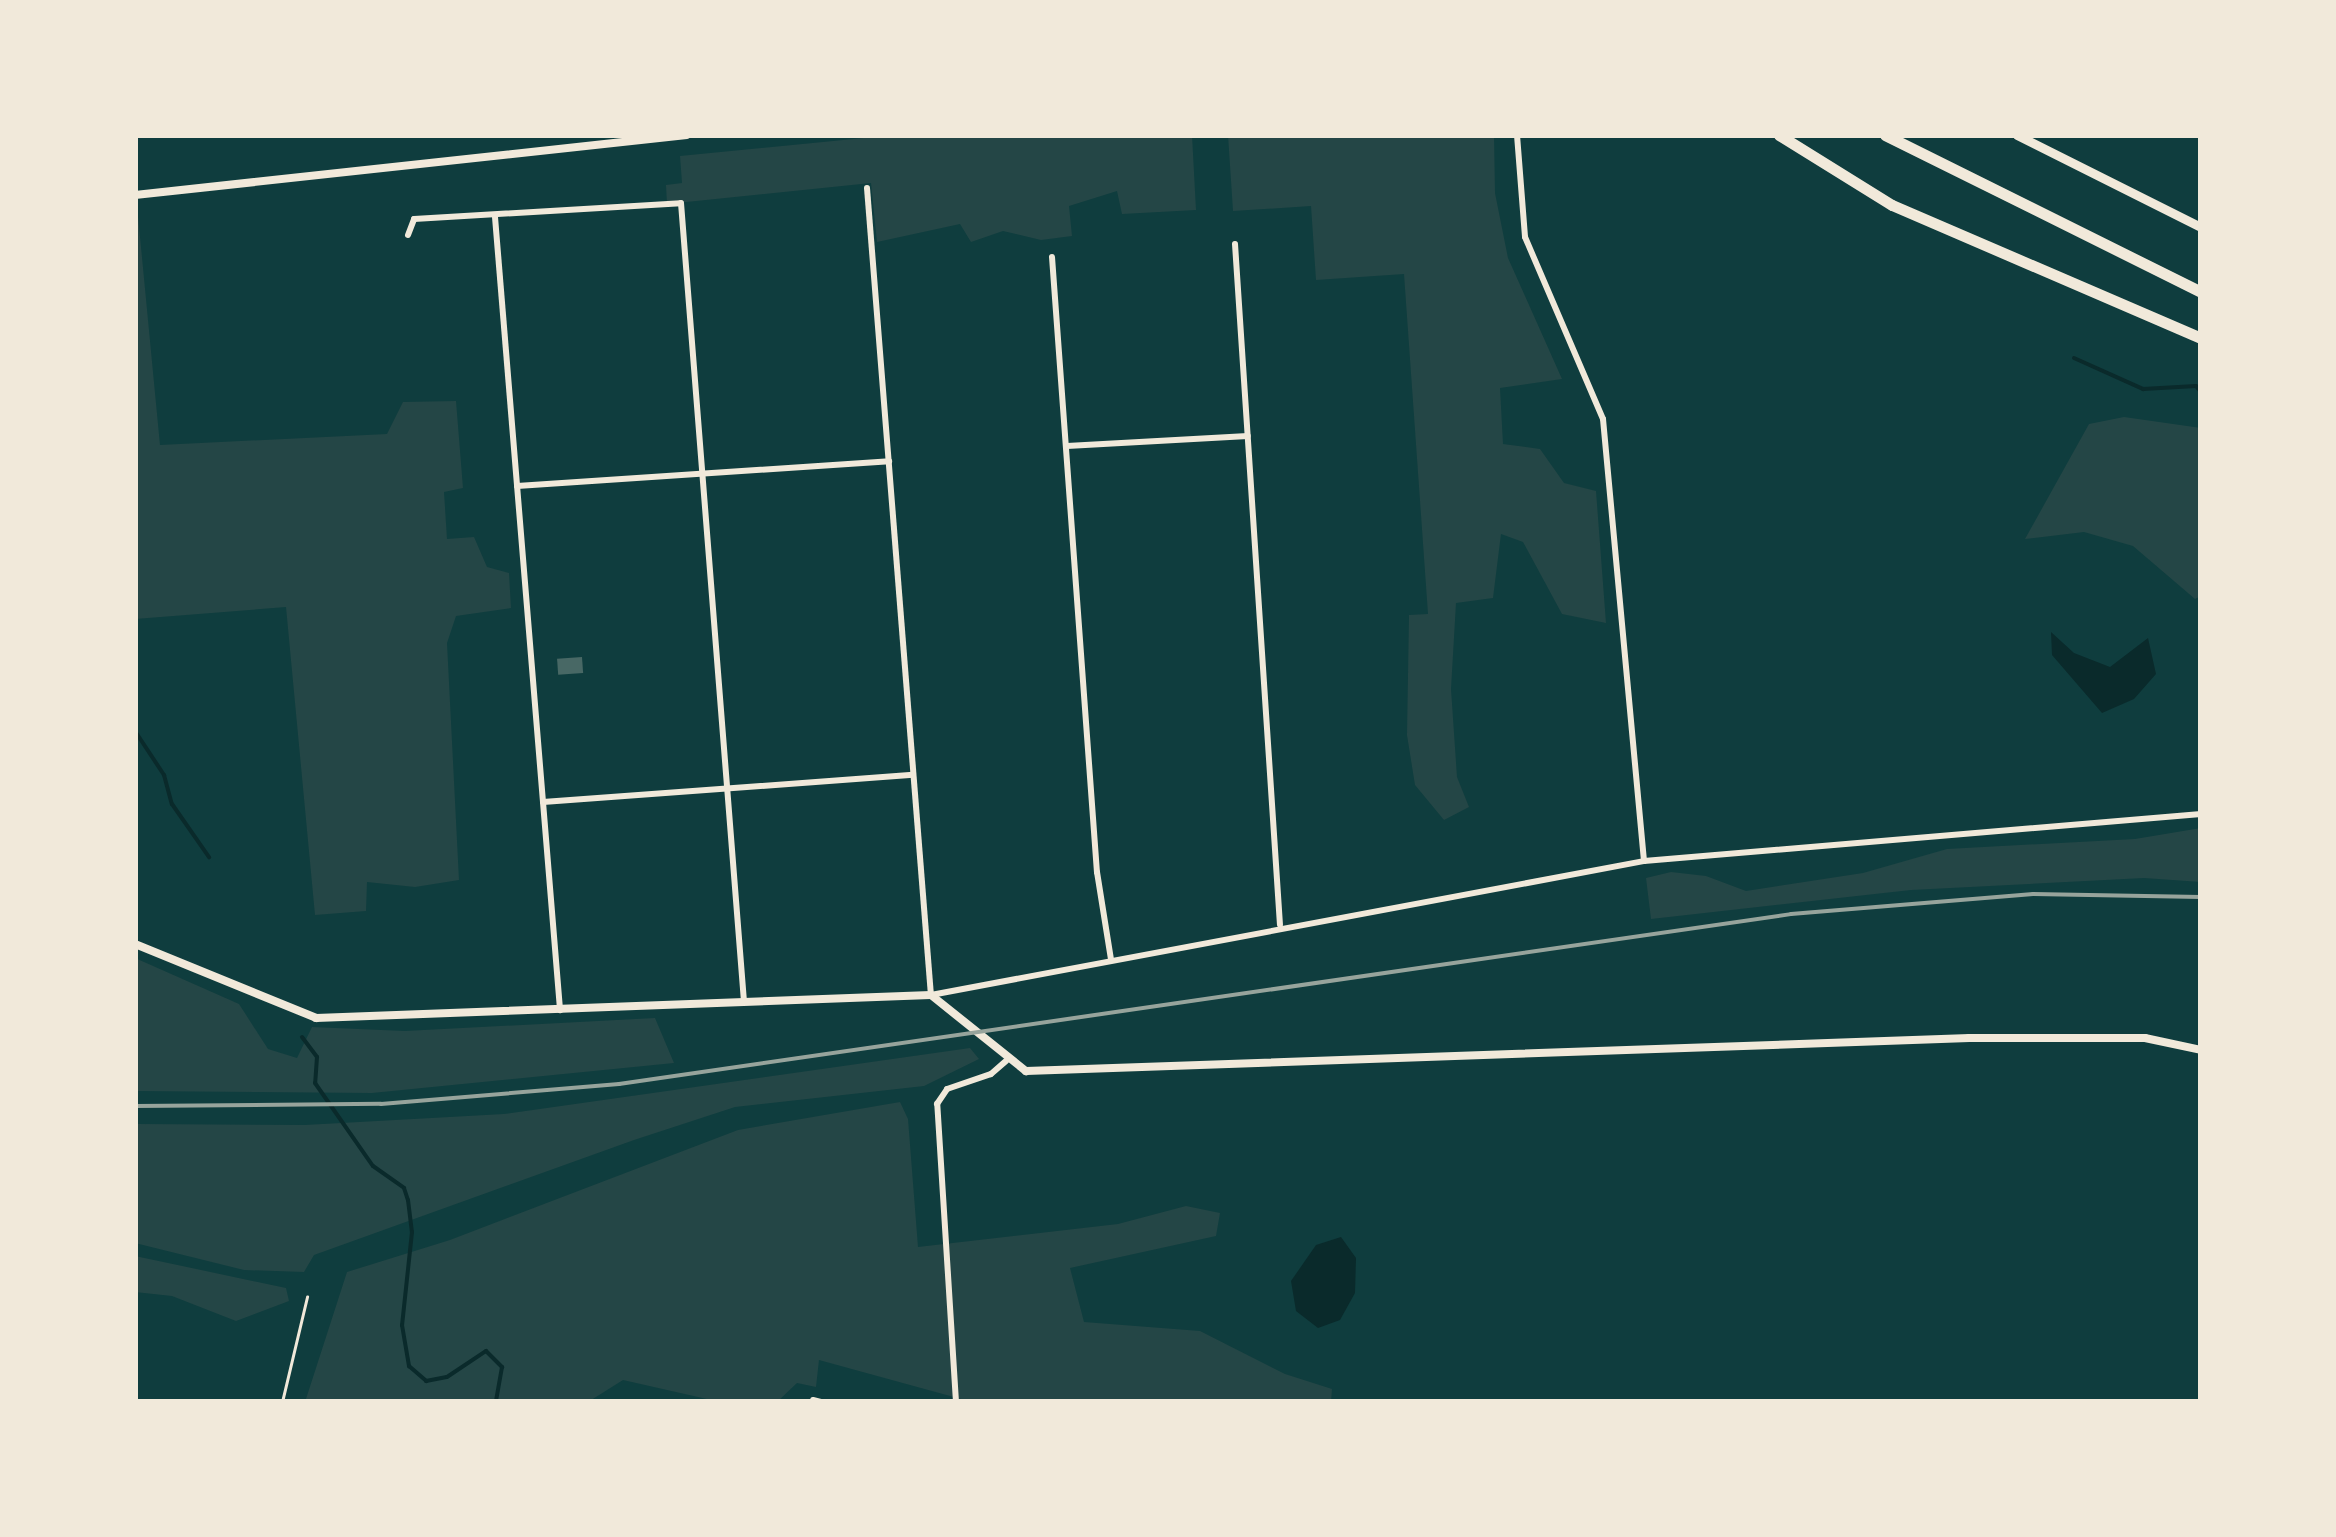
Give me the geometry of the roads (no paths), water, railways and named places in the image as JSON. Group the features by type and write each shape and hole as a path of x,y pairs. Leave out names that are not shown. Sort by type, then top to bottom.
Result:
{"highway":[{"path":"1779,135 1892,205 2201,338"},
{"path":"1884,135 2097,246 2201,292"}],"main road":[{"path":"2016,135 2201,228"}],"street":[{"path":"135,195 688,135"},
{"path":"1517,135 1526,236 1606,436 1644,860"},
{"path":"867,188 931,996 1006,1060 1026,1071 1062,1072 1969,1038 2145,1038 2201,1050"},
{"path":"408,235 414,219 680,204 744,1001"},
{"path":"495,217 560,1011"},
{"path":"1236,244 1280,925"},
{"path":"1052,257 1097,872 1111,960"},
{"path":"1067,446 1248,436"},
{"path":"517,486 888,461"},
{"path":"543,802 913,775"},
{"path":"135,944 316,1018 931,996 1280,925 1644,860 2201,814"},
{"path":"956,1402 937,1104 947,1089 991,1074 1006,1060"}],"waterway":[{"path":"2074,358 2143,389 2196,386 2201,392"},
{"path":"135,731 164,775 172,804 209,857"},
{"path":"302,1037 317,1057 315,1083 373,1166 404,1188 408,1200 412,1232 402,1325 409,1366 426,1381 447,1377 486,1351 502,1367 496,1402"}],"railway":[{"path":"135,1106 381,1104 619,1084 1791,914 2033,894 2201,897"}]}
